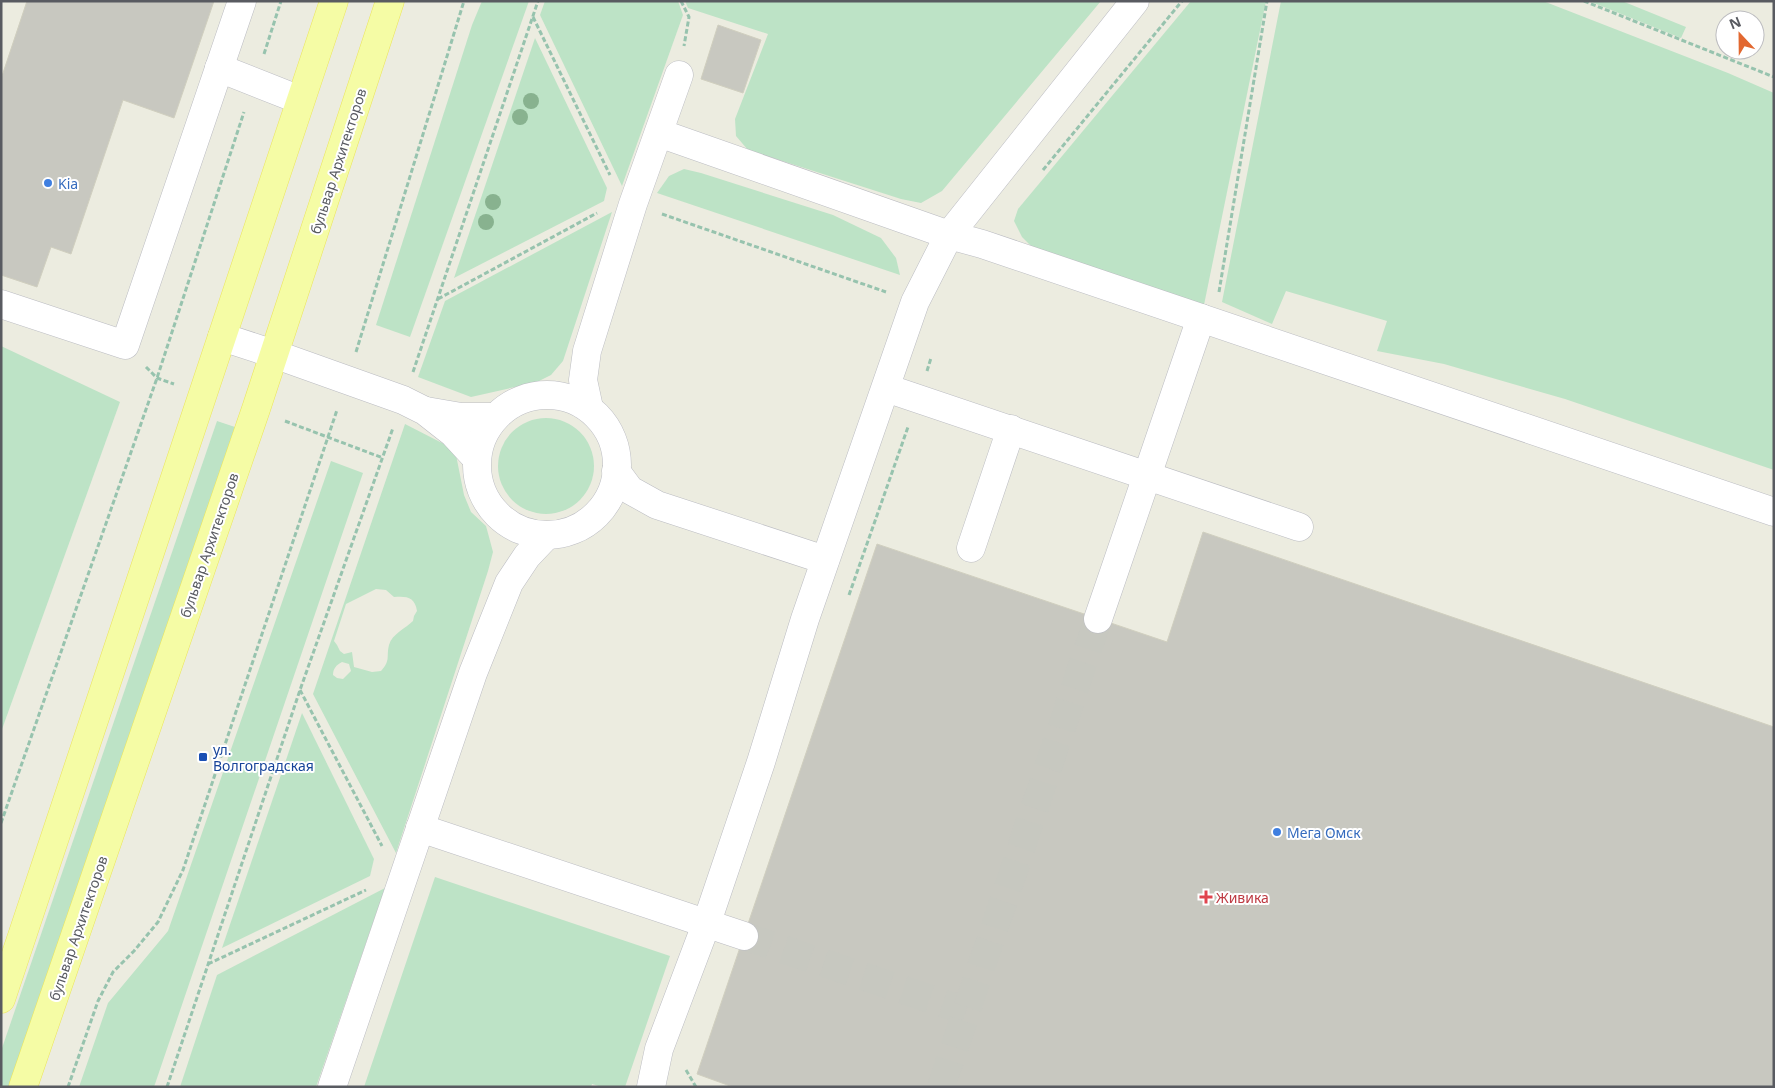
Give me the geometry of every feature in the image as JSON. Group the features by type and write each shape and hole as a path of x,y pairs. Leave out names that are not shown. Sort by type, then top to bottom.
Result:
{"main road":[{"path":"1,999 334,1"},
{"name":"бульвар Архитекторов","path":"23,1087 274,354 390,1"}],"lane":[{"path":"1,304 125,345 242,1"},
{"path":"651,1087 659,1049 707,922 826,560 915,302 949,235 1135,1"},
{"path":"219,68 300,100"},
{"path":"588,408 583,380 587,351 623,201 659,133 679,75"},
{"path":"659,133 949,235 1201,318 1774,512"},
{"path":"1098,619 1201,318"},
{"path":"222,337 403,400 425,411 453,433 476,458"},
{"path":"546,395 566,378 587,351"},
{"path":"886,388 1299,526"},
{"path":"500,517 520,530 545,537 578,528 598,513 612,494 618,464 611,436 588,408 577,400 546,395 523,400 495,417 481,438 476,458 482,491 500,517 507,548 508,583"},
{"path":"425,411 461,416 495,417"},
{"path":"971,548 1012,429"},
{"path":"616,471 630,490 657,505 826,560"},
{"path":"591,518 657,505"},
{"path":"332,1087 473,673 508,583 527,556 545,537"},
{"path":"420,828 707,922 744,936"}],"path":[{"path":"1,823 157,378 281,1"},
{"path":"365,322 464,1"},
{"path":"538,1 437,299 623,201 915,302"},
{"path":"679,75 689,17 681,1"},
{"path":"1038,176 1182,1"},
{"path":"1201,318 1217,304 1267,1"},
{"path":"1584,1 1774,77"},
{"path":"533,17 623,201"},
{"path":"125,345 157,378 179,385"},
{"path":"167,1087 300,690 382,458 278,419"},
{"path":"68,1087 98,1001 112,972 134,951 158,922 183,870 310,492"},
{"path":"300,690 386,854"},
{"path":"208,964 374,886"},
{"path":"683,1065 696,1087"}],"green space":[{"path":"482,1 529,1 410,337 376,325 472,25"},
{"path":"545,1 678,1 683,15 622,186 540,15"},
{"path":"685,1 1101,1 942,191 921,203 901,199 748,150 736,136 735,119 768,34 688,8"},
{"path":"1191,1 1266,1 1204,305 1034,249 1022,237 1014,221 1018,209"},
{"path":"1281,1 1543,1 1728,73 1774,93 1774,470 1565,399 1444,364 1377,351 1387,321 1286,291 1272,324 1222,302"},
{"path":"1589,1 1622,1 1686,27 1681,38"},
{"path":"535,38 607,188 604,201 454,278"},
{"path":"684,169 833,215 881,238 896,258 900,275 657,193 669,176"},
{"path":"612,212 563,361 551,375 537,382 471,397 418,377 445,301"},
{"path":"1,346 120,402 1,732"},
{"path":"546,418 564,422 580,432 590,448 594,466 590,484 580,500 564,510 546,514 528,510 512,500 502,484 498,466 502,448 512,432 528,422"},
{"path":"217,421 235,427 9,1087 1,1087 1,1051"},
{"path":"405,424 444,444 456,455 464,495 471,512 486,526 493,552 396,853 313,694","holes":["376,589 386,590 394,597 410,598 417,611 413,621 396,634 391,641 384,667 381,671 372,672 354,667 352,652 344,654 334,641 346,604","342,662 349,664 351,671 343,679 333,675 335,667"]},
{"path":"331,461 363,473 154,1087 79,1087 108,1003 168,931"},
{"path":"302,713 374,859 370,876 222,948"},
{"path":"435,877 670,956 625,1087 602,1087 592,1084 591,1087 364,1087"},
{"path":"385,888 316,1087 180,1087 217,975"}],"building":[{"name":"Kia","path":"27,1 214,1 174,118 123,100 71,254 51,247 37,287 1,275 1,79"},
{"path":"718,25 761,40 743,93 701,79"},
{"name":"Мега Омск","path":"1203,532 1774,727 1774,1087 733,1087 697,1074 877,544 1167,642"}],"tunnel":[{"path":"941,1087 1098,619"},
{"path":"744,936 966,1011"}],"place":[{"name":"Kia","path":"48,183"},
{"name":"ул. Волгоградская","path":"203,757"},
{"name":"Мега Омск","path":"1277,832"},
{"name":"Живика","path":"1206,897"}]}
